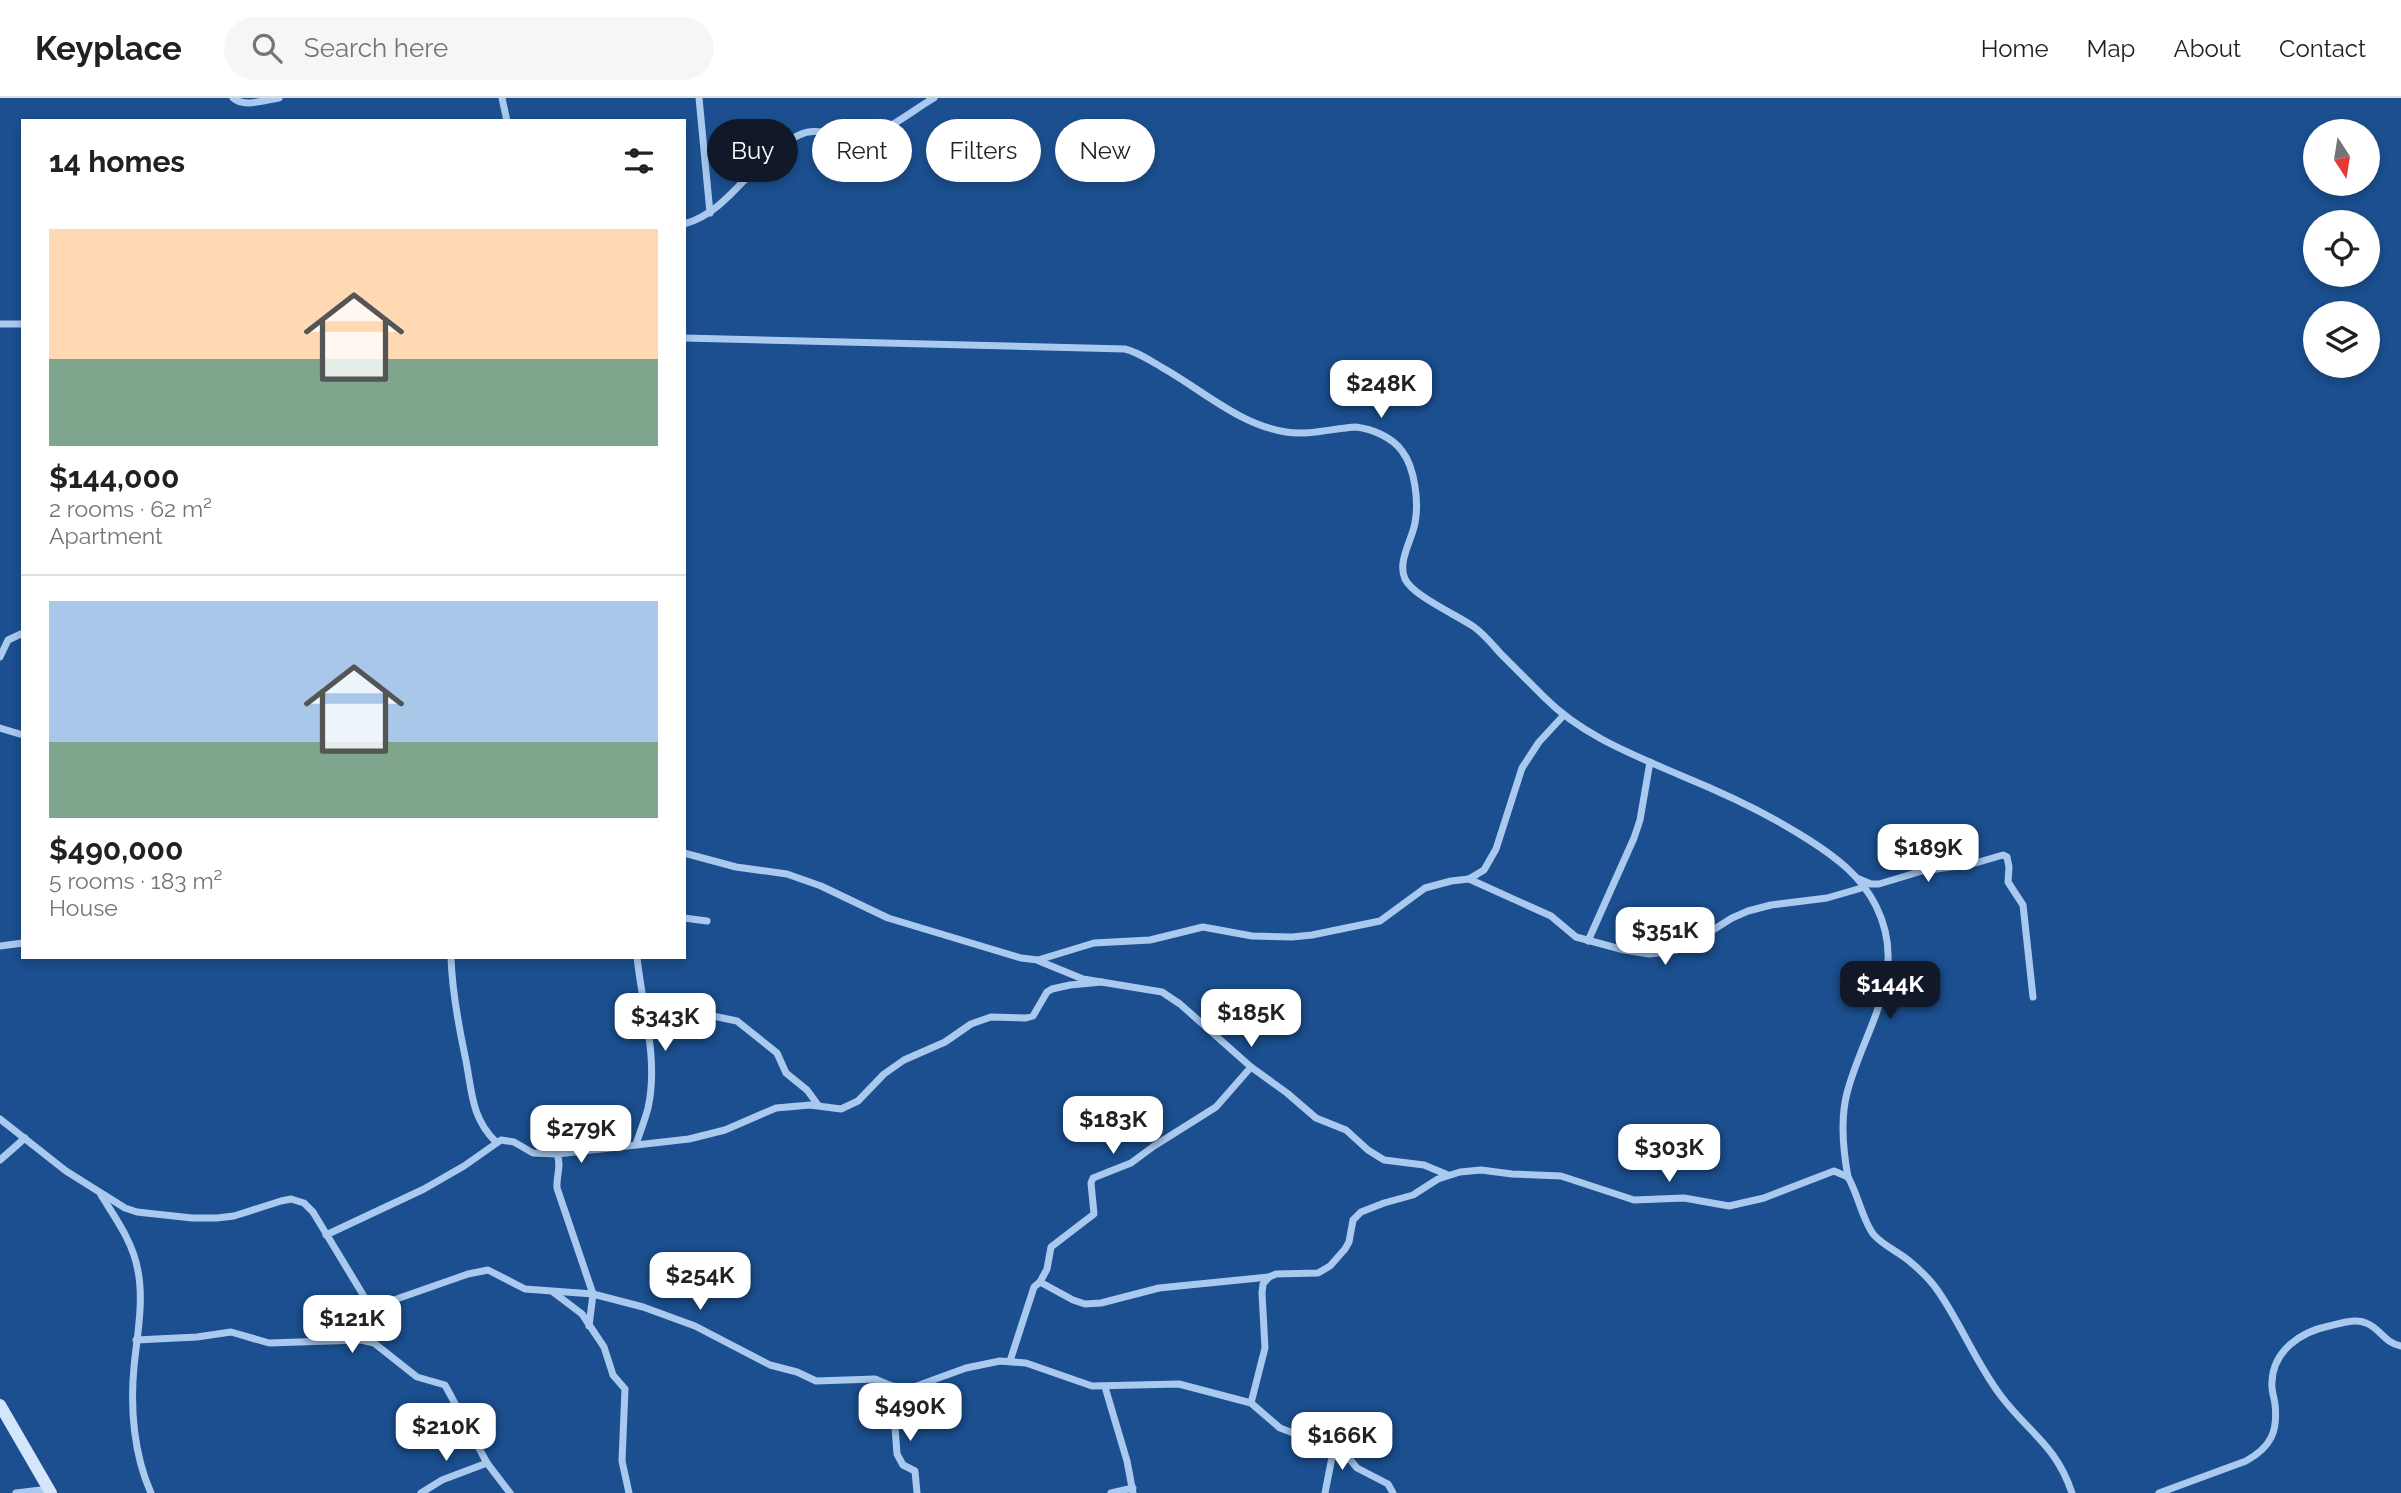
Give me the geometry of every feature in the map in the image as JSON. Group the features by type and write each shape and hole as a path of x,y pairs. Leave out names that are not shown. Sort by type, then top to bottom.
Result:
{"street":[{"path":"233,98 238,103 247,103 279,98"},
{"path":"502,98 507,119"},
{"path":"699,98 710,213"},
{"path":"686,223 710,213 765,159 799,135 821,131 844,138 859,138 886,127 934,98"},
{"path":"0,324 21,324"},
{"path":"686,338 1125,349 1174,374 1236,414 1264,425 1294,433 1356,427 1376,433 1401,450 1409,464 1414,486 1415,522 1404,559 1403,573 1406,581 1420,594 1476,628 1563,716 1650,762 1782,822 1818,846 1858,878 1865,887 1886,931 1889,960 1882,1002 1857,1063 1845,1105 1843,1137 1848,1177 1860,1198 1871,1231 1884,1244 1908,1259 1939,1293 1987,1377 2010,1407 2056,1456 2073,1493"},
{"path":"0,657 8,640 21,634"},
{"path":"1038,960 1094,943 1150,940 1203,927 1234,934 1269,937 1312,935 1380,921 1425,888 1469,878 1488,865 1522,768 1539,742 1563,716"},
{"path":"0,728 21,734"},
{"path":"1588,941 1634,838 1650,762"},
{"path":"686,854 736,867 787,874 821,886 888,918 988,950 1038,960 1083,979 1150,989 1172,998 1251,1067 1316,1118 1346,1130 1376,1156 1392,1162 1424,1165 1448,1175"},
{"path":"1858,878 1880,884 1922,871 1972,864 2003,855 2007,858 2009,867 2008,882 2020,898 2024,913 2033,997"},
{"path":"1469,878 1551,916 1568,932 1588,941 1649,954 1684,948 1748,911 1844,895 1865,887"},
{"path":"686,918 707,921"},
{"path":"0,946 21,943"},
{"path":"451,959 456,1021 467,1064 470,1096 488,1135 496,1142"},
{"path":"636,1144 648,1109 652,1079 637,959"},
{"path":"326,1235 433,1184 464,1166 496,1142 507,1140 533,1153 557,1154 678,1140 724,1130 776,1108 818,1105 833,1109 846,1108 858,1101 895,1066 945,1042 971,1024 1001,1016 1026,1018 1032,1016 1047,992 1052,989 1102,982"},
{"path":"643,1009 687,1010 737,1021 776,1053 786,1073 807,1090 818,1105"},
{"path":"1010,1361 1034,1287 1047,1269 1051,1247 1090,1219 1094,1213 1091,1182 1094,1178 1131,1163 1216,1107 1251,1067"},
{"path":"0,1119 66,1171 125,1208 137,1212 192,1218 234,1216 291,1199 304,1203 313,1212 365,1298 371,1303 388,1302 479,1271 491,1272 525,1289 593,1294 643,1307 695,1326 770,1366 797,1372 816,1381 875,1378 892,1386 911,1388 982,1363 1010,1361 1026,1363 1083,1384 1105,1387 1180,1384 1251,1403 1280,1428 1344,1452 1357,1468 1383,1480 1392,1493"},
{"path":"0,1160 25,1138"},
{"path":"557,1154 560,1165 557,1188 593,1294 589,1326"},
{"path":"1040,1282 1085,1304 1101,1303 1159,1288 1323,1271 1345,1249 1349,1242 1350,1226 1357,1215 1384,1203 1413,1195 1448,1175 1481,1170 1561,1176 1634,1200 1684,1198 1729,1206 1764,1198 1827,1172 1840,1172 1848,1177"},
{"path":"99,1191 135,1256 140,1290 132,1395 138,1456 151,1493"},
{"path":"1251,1403 1265,1348 1262,1293 1263,1284 1269,1277"},
{"path":"551,1291 577,1309 604,1347 613,1376 626,1392 622,1461 629,1493"},
{"path":"2159,1493 2246,1461 2267,1445 2276,1426 2272,1383 2275,1367 2285,1348 2296,1340 2321,1328 2351,1321 2365,1322 2389,1342 2401,1346"},
{"path":"136,1340 197,1337 231,1332 269,1343 368,1341 417,1377 445,1385 487,1463 510,1493"},
{"path":"892,1386 897,1454 903,1465 915,1471 917,1493"},
{"path":"1105,1387 1133,1490 1111,1493"},
{"path":"0,1405 50,1491 16,1493"},
{"path":"1325,1493 1334,1447"},
{"path":"421,1493 442,1480 487,1463"}]}
